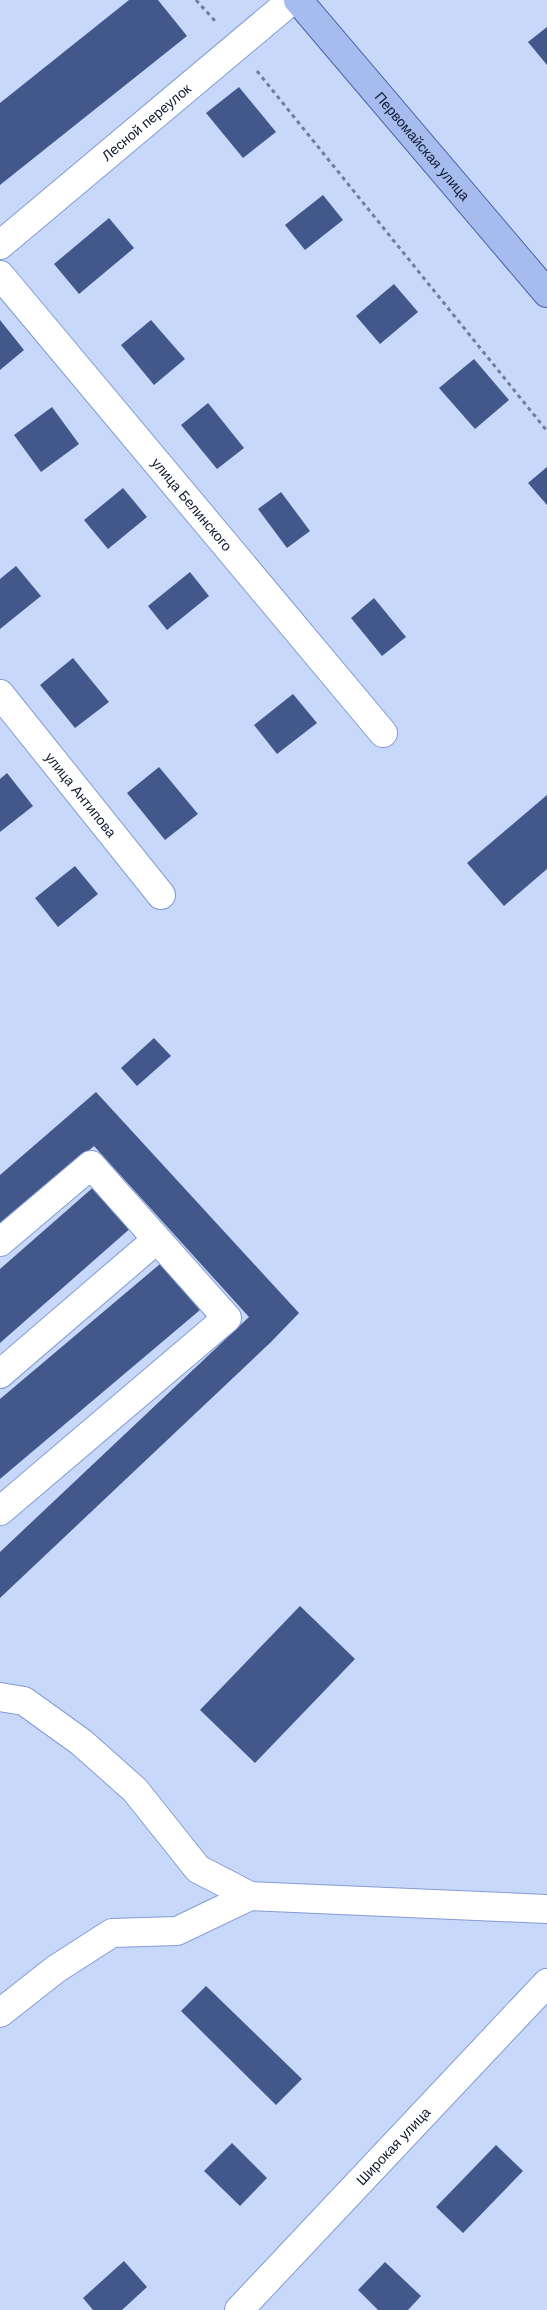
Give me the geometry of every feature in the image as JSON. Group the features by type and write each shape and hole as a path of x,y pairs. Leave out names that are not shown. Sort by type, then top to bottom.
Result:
{"main road":[{"name":"Первомайская улица","path":"298,0 547,293"}],"street":[{"name":"Лесной переулок","path":"0,245 292,0"},
{"name":"улица Белинского","path":"0,275 383,733"},
{"name":"улица Антипова","path":"0,694 161,895"},
{"path":"0,1242 91,1165 227,1318 0,1511"},
{"path":"0,1374 156,1240"},
{"path":"0,1697 24,1701 81,1742 134,1790 198,1869 250,1896 547,1909"},
{"path":"0,2013 56,1969 112,1933 177,1931 250,1896"},
{"name":"Широкая улица","path":"240,2310 547,1983"}],"path":[{"path":"196,0 236,46 547,431"}],"building":[{"path":"129,0 158,0 187,36 0,185 0,103"},
{"path":"547,27 547,65 528,42"},
{"path":"239,87 276,132 243,158 206,113"},
{"path":"323,195 343,220 305,250 285,225"},
{"path":"109,218 134,248 79,294 54,264"},
{"path":"394,284 418,312 380,344 356,316"},
{"path":"0,320 24,350 0,370"},
{"path":"151,320 185,359 154,385 121,345"},
{"path":"474,359 509,400 475,429 439,388"},
{"path":"208,403 244,448 217,469 181,425"},
{"path":"52,407 79,444 41,472 14,435"},
{"path":"547,467 547,505 528,483"},
{"path":"123,488 147,517 108,549 84,520"},
{"path":"281,492 310,531 287,548 258,509"},
{"path":"16,566 41,596 0,629 0,579"},
{"path":"190,572 209,596 167,630 148,606"},
{"path":"374,598 406,637 382,656 351,618"},
{"path":"73,658 109,702 75,728 40,685"},
{"path":"293,694 317,723 277,754 254,725"},
{"path":"159,767 198,814 165,840 127,793"},
{"path":"7,773 33,806 0,832 0,779"},
{"path":"547,795 547,869 504,906 467,863"},
{"path":"75,866 98,894 58,927 35,898"},
{"path":"154,1038 171,1056 137,1086 121,1068"},
{"path":"96,1092 299,1313 271,1342 0,1598 0,1552 249,1317 94,1146 0,1227 0,1175"},
{"path":"97,1184 133,1226 0,1343 0,1269"},
{"path":"160,1264 200,1310 0,1479 0,1399"},
{"path":"300,1606 355,1659 255,1763 200,1710"},
{"path":"206,1986 302,2079 276,2105 181,2011"},
{"path":"232,2143 267,2178 240,2206 204,2171"},
{"path":"496,2145 523,2171 463,2233 436,2207"},
{"path":"124,2261 147,2287 122,2310 93,2310 83,2298"},
{"path":"385,2262 421,2296 408,2310 378,2310 358,2290"}]}
